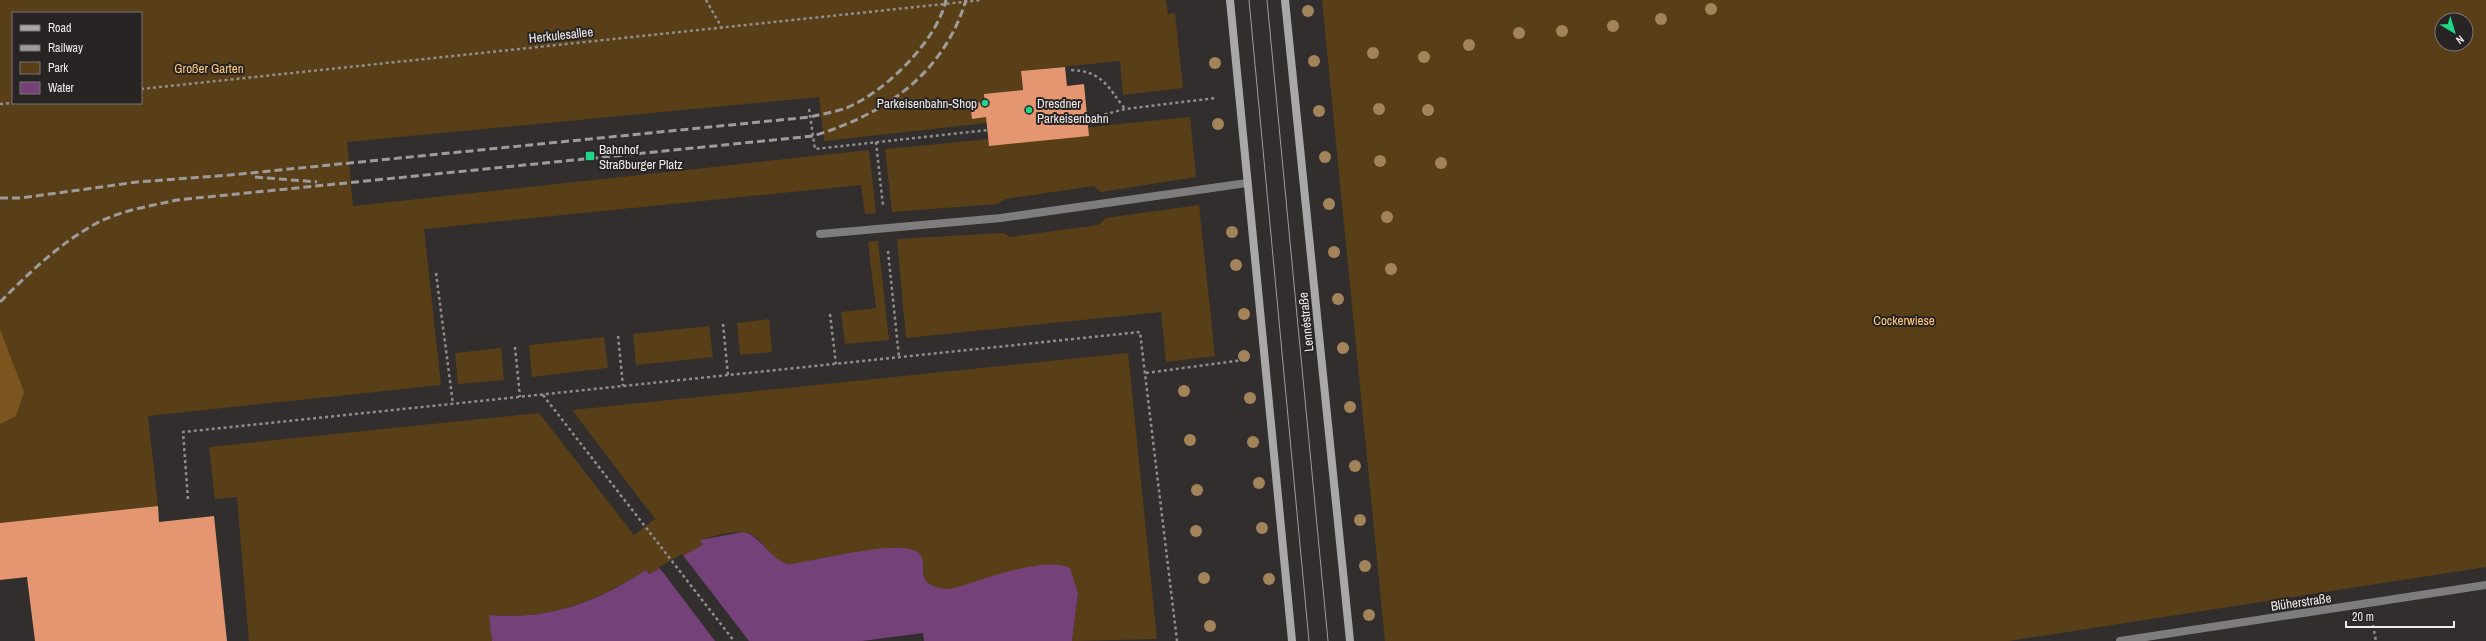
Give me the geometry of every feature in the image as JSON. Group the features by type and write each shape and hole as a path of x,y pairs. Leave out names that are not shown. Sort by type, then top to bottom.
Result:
{"main road":[{"path":"1230,0 1238,96 1292,641"},
{"name":"Lennéstraße","path":"1285,0 1350,641"}],"street":[{"path":"820,234 1001,218 1247,183"},
{"name":"Blüherstraße","path":"2120,641 2486,585"}],"path":[{"path":"706,0 722,28"},
{"name":"Herkulesallee","path":"142,89 982,0"},
{"path":"1071,70 1087,71 1104,81 1125,109"},
{"path":"1087,119 1125,109 1238,96"},
{"path":"0,104 12,103"},
{"path":"810,109 815,149 988,130"},
{"path":"436,273 453,404"},
{"path":"830,314 836,364"},
{"path":"723,324 728,375"},
{"path":"188,500 183,432 1140,332 1177,641"},
{"path":"618,336 623,386"},
{"path":"515,347 520,397"},
{"path":"1146,373 1265,357"},
{"path":"542,395 734,641"}],"green space":[{"name":"Großer Garten","path":"0,0 1166,0 1168,14 1175,13 1183,88 1123,95 1120,61 1021,71 1022,90 985,94 985,102 970,103 972,118 987,117 987,123 824,141 819,97 347,142 353,206 869,150 876,213 865,214 861,185 424,229 441,385 148,416 158,506 0,523"},
{"name":"Cockerwiese","path":"1322,0 2486,0 2486,567 2009,641 1385,641"},
{"path":"1190,117 1196,177 1101,192 1093,186 1005,199 998,204 892,212 885,149"},
{"path":"1199,205 1215,356 1166,362 1161,312 906,338 897,239 1003,233 1010,237 1098,225 1106,218"},
{"path":"878,241 889,340 845,344 841,312 876,308 868,242"},
{"path":"769,319 772,352 740,355 737,323"},
{"path":"709,326 713,357 636,365 633,334"},
{"path":"604,337 608,368 532,377 529,345"},
{"path":"501,348 504,380 458,384 455,353"},
{"path":"1128,353 1157,639 1072,641 1078,593 940,589 930,585 925,579 922,560 788,564 773,556 756,537 741,532 733,532 700,540 703,545 649,574 646,570 590,600 553,611 533,615 490,615 492,641 249,641 237,497 215,499 209,447 539,413 634,535 655,519 572,410"}],"shaded area":[{"path":"0,329 24,392 16,416 0,424"}],"water":[{"path":"743,532 756,538 770,553 788,564 852,552 888,548 913,550 920,554 923,572 929,584 951,589 995,575 1029,567 1059,565 1070,568 1078,593 1072,641 924,641 923,633 862,641 492,641 489,615 532,615 571,607 609,592 646,570 649,574 703,545 700,540"}],"pier":[{"path":"682,554 749,641 715,641 659,567"}],"building":[{"name":"Dresdner Parkeisenbahn","path":"1065,67 1067,86 1084,84 1089,136 989,146 986,117 972,119 970,103 985,102 984,94 1023,90 1021,71"},
{"path":"158,506 159,522 214,516 227,641 35,641 27,577 0,580 0,523"}],"tram line":[{"path":"1249,0 1309,641"},
{"path":"1267,0 1328,641"}],"railway":[{"path":"0,198 21,198 137,182 230,175 810,117 846,108 861,101 892,78 907,64 932,32 941,16 946,0"},
{"path":"0,302 34,269 83,231 116,215 147,206 177,200 813,136 864,116 887,103 908,88 943,50 956,26 966,0"},
{"path":"255,177 317,182"}],"place":[{"name":"Parkeisenbahn-Shop","path":"985,103"},
{"name":"Dresdner Parkeisenbahn","path":"1029,110"},
{"name":"Bahnhof Straßburger Platz","path":"590,156"}]}
